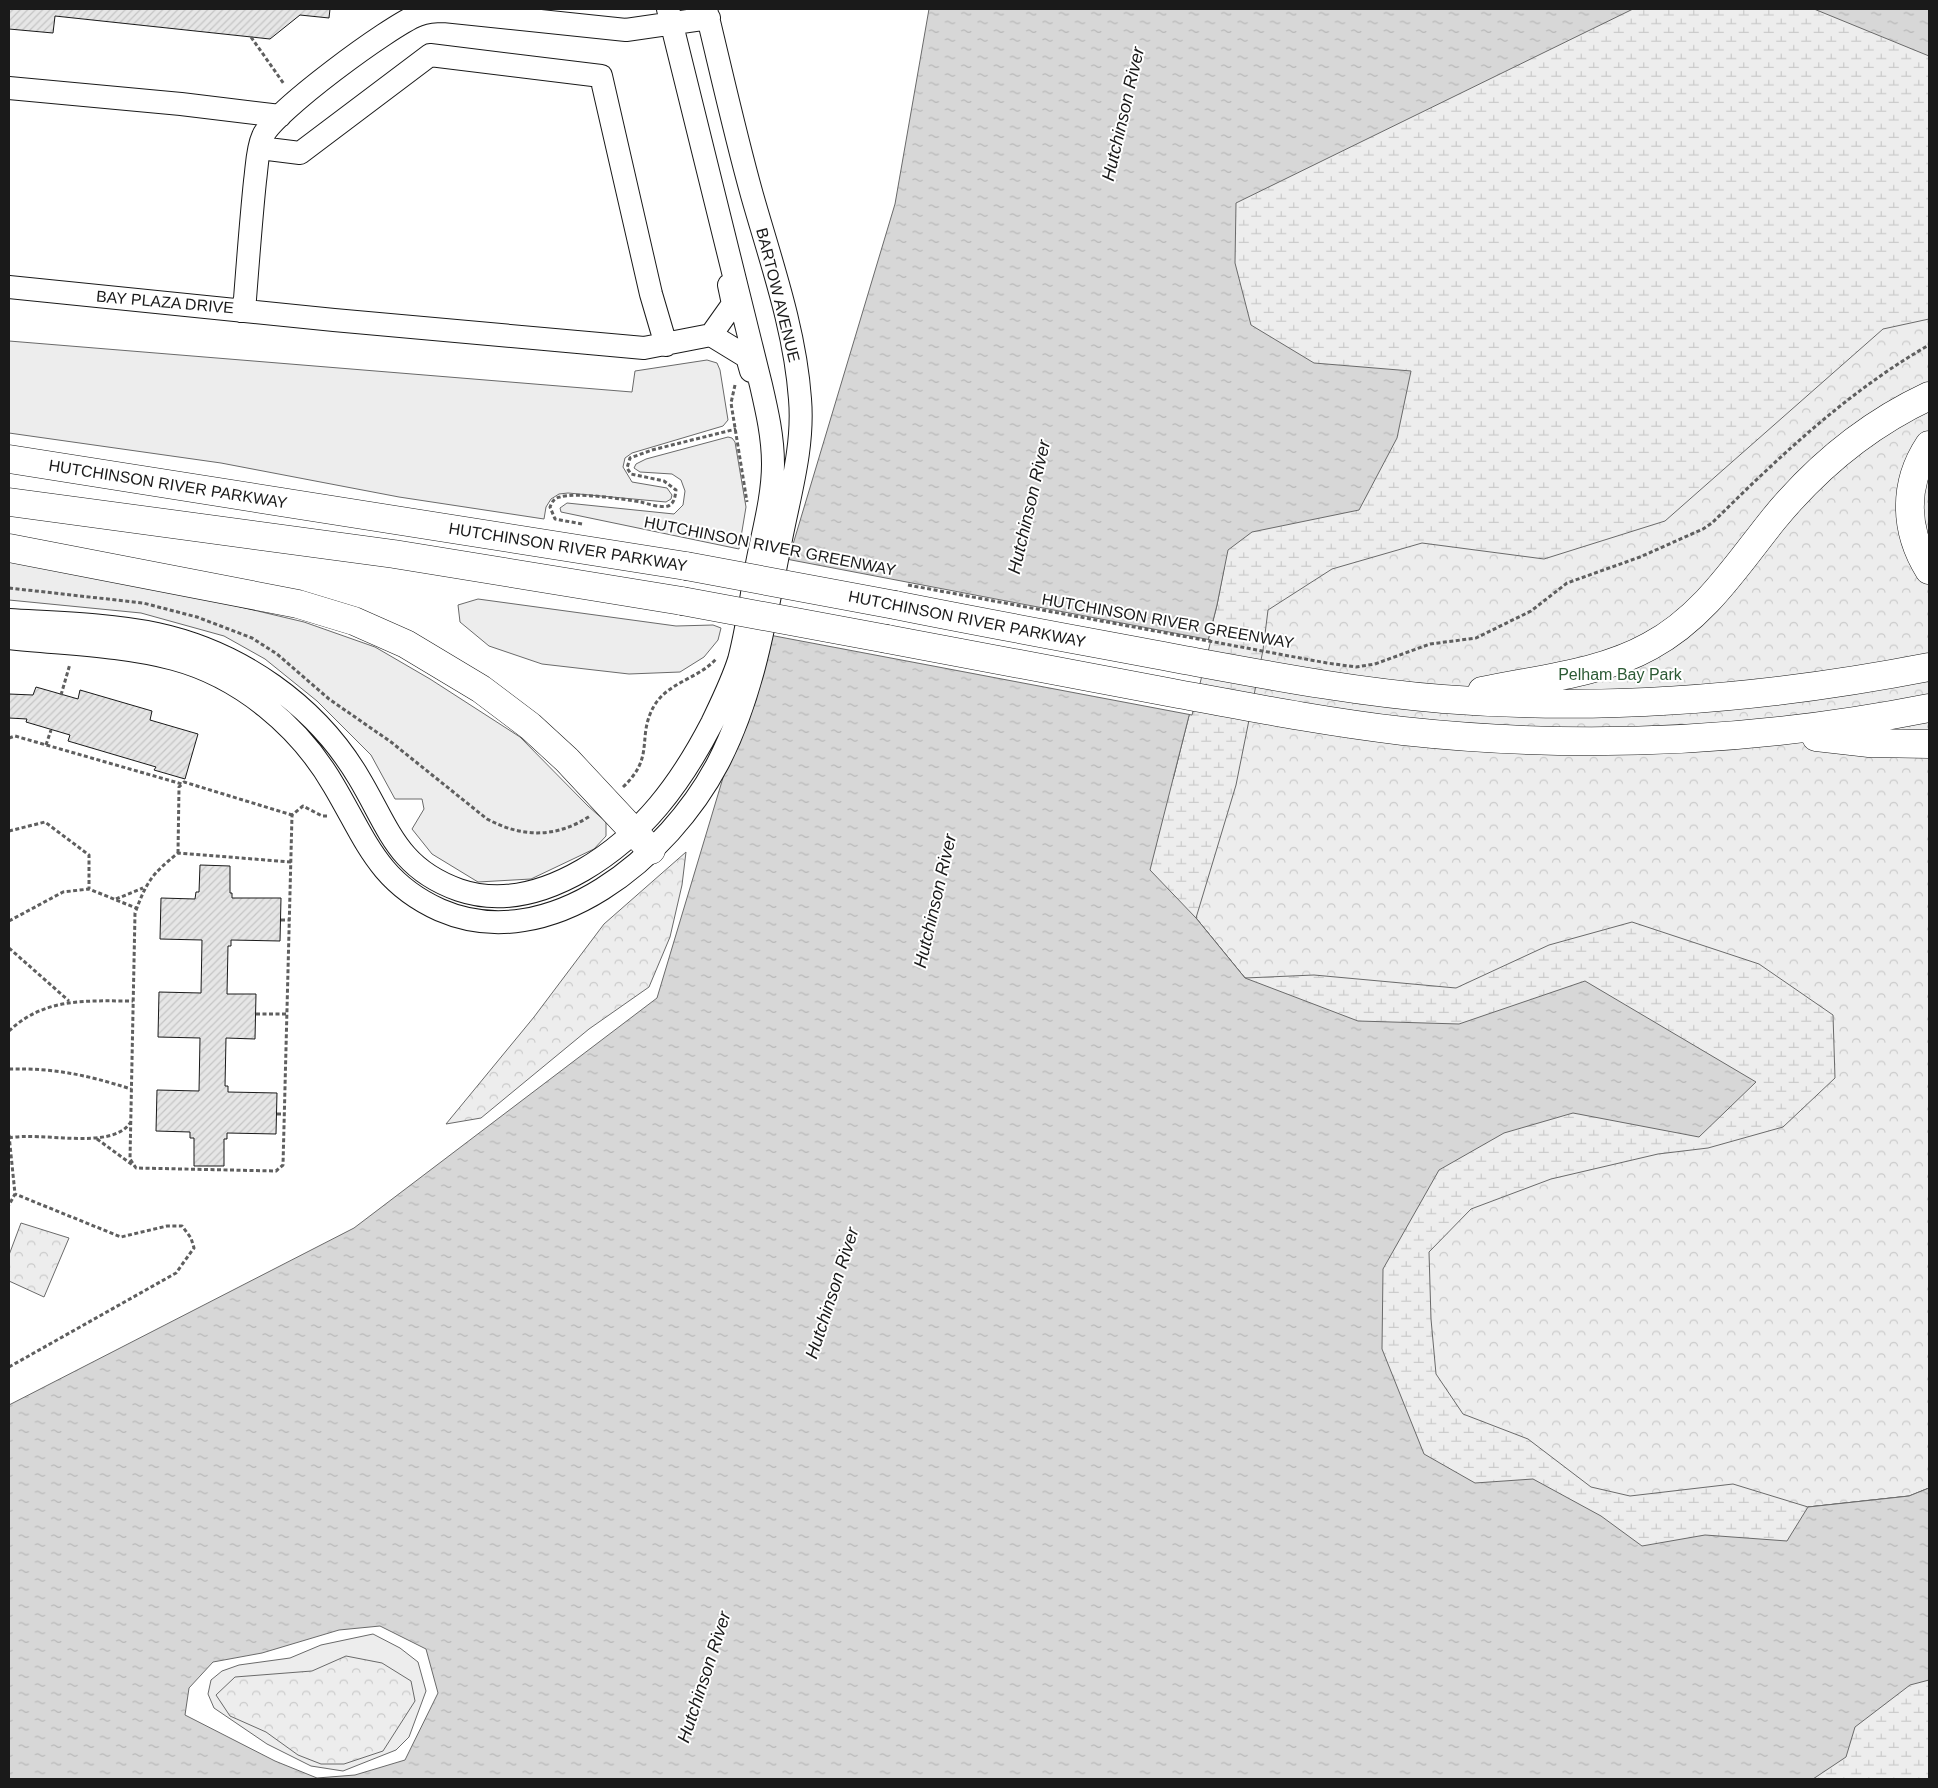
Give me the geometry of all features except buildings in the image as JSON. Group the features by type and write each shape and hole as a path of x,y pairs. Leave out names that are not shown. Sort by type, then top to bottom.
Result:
{"highway":[{"path":"1443,699 1591,668 1631,655 1661,640 1703,606 1774,519 1830,459 1878,424 1929,396"},
{"path":"1929,445 1913,479 1909,503 1914,539 1929,570"},
{"name":"HUTCHINSON RIVER PARKWAY","path":"9,459 686,566 1276,677 1370,692 1443,699 1553,703 1671,700 1808,687 1929,667"},
{"name":"HUTCHINSON RIVER PARKWAY","path":"9,502 404,556 682,601 1261,710 1365,726 1445,735 1552,740 1663,739 1775,732 1832,725 1929,708"},
{"path":"9,548 298,604 325,611 378,631 426,654 499,701 545,738 643,841"},
{"path":"1775,732 1869,743 1929,744"}],"street":[{"name":"BAY PLAZA DRIVE","path":"9,287 241,311 245,299 260,148 267,128 352,57 393,28 417,15 444,11 489,12 626,30 670,17 707,14"},
{"name":"BARTOW AVENUE","path":"707,14 751,191 774,272 798,382 801,422 799,449 763,583"},
{"path":"9,638 136,651 176,659 231,683 264,706 295,734 320,764 346,806 374,858 397,883 412,894 441,910 470,919 516,921 561,910 606,887 643,841 654,814 679,781 726,694 763,583 772,480 772,448 768,416 670,17"},
{"path":"260,148 300,153 430,55 600,76 666,345"},
{"path":"9,88 181,104 288,109"},
{"path":"241,311 644,348 711,335 733,304 705,182 708,167"},
{"path":"711,335 747,357 757,394 772,480"},
{"path":"9,620 121,628 156,634 210,650 257,674 302,709 328,734 359,778 390,837 410,861 434,879 462,891 503,897 517,896 544,889 643,841"}],"path":[{"path":"251,37 288,109"},
{"name":"HUTCHINSON RIVER GREENWAY","path":"902,584 1327,663 1356,666 1375,664 1430,644 1476,638 1531,611 1567,583 1666,547 1703,529 1805,434 1881,375 1929,345"},
{"path":"733,392 731,403 748,505"},
{"name":"HUTCHINSON RIVER GREENWAY","path":"584,524 555,519 550,507 554,500 559,496 576,496 629,500 666,506 672,504 676,490 664,481 631,474 627,468 630,458 652,450 736,429"},
{"path":"61,695 76,645"},
{"path":"303,675 329,698 391,742 487,819 522,833 546,834 561,831 582,821 607,802 635,776 640,768 646,727 660,698 675,685 707,668 722,652"},
{"path":"46,745 51,730"},
{"path":"9,738 15,736 182,784 184,782 292,815"},
{"path":"178,854 180,787 182,784"},
{"path":"96,1138 136,1168 276,1171 283,1165 292,815 303,806 322,816 328,816 346,806"},
{"path":"9,831 45,822 89,855 89,889"},
{"path":"136,1168 130,1159 133,1001 136,908 144,888 157,870 178,854 291,862"},
{"path":"115,900 144,888"},
{"path":"9,921 63,892 89,889 136,908"},
{"path":"281,920 290,920"},
{"path":"9,948 69,1001"},
{"path":"9,1031 40,1011 69,1001 133,1001"},
{"path":"256,1014 287,1014"},
{"path":"9,1069 43,1068 96,1078 131,1089"},
{"path":"277,1114 285,1114"},
{"path":"9,1205 15,1194 9,1137 96,1138 115,1134 126,1129 130,1122"},
{"path":"9,1367 176,1273 194,1248 191,1238 182,1226 167,1226 121,1237 15,1194"}],"shaded area":[{"path":"9,341 632,392 635,371 707,360 717,363 720,370 728,420 723,426 632,453 625,458 623,467 632,482 667,488 672,495 671,499 666,502 568,493 559,494 551,499 546,507 544,519 399,497 221,463 9,433"},
{"path":"728,437 732,438 735,442 746,507 739,549 561,512 560,508 567,503 674,514 683,505 685,491 681,480 672,474 640,472 634,468 636,464 646,459"},
{"path":"9,557 190,595 304,622 375,647 430,679 520,737 606,822 606,836 594,849 531,879 478,882 432,854 412,829 424,809 422,799 395,799 371,755 317,701 265,659 224,636 141,613 9,600"},
{"path":"478,599 676,626 713,625 721,628 718,640 704,657 680,672 629,674 542,664 489,646 460,622 458,605"},
{"path":"373,1634 400,1648 418,1662 426,1691 409,1737 396,1750 343,1771 311,1766 267,1744 214,1708 208,1694 211,1680 222,1671 239,1665 290,1658 321,1645"}],"green space":[{"path":"1332,9 1929,9 1929,319 1883,329 1665,521 1544,559 1422,543 1332,569 1268,610 1263,650 1236,785 1196,918 1245,978 1314,975 1456,988 1549,945 1632,922 1759,964 1833,1015 1835,1078 1783,1127 1708,1148 1658,1154 1551,1179 1471,1209 1429,1252 1431,1319 1436,1374 1463,1414 1528,1439 1591,1487 1630,1496 1733,1484 1808,1507 1909,1496 1929,1488 1929,1779 701,1779 1145,310","holes":["1224,568 1217,605 1173,779"]},
{"name":"Pelham Bay Park","path":"1929,56 1929,1488 1910,1496 1808,1507 1787,1541 1534,1479 1382,1349 1459,1024 1245,978 1196,918 1217,605"},
{"path":"686,852 682,885 670,937 649,987 589,1029 481,1118 446,1124 534,1017 604,924"},
{"path":"21,1223 69,1238 44,1297 9,1281 9,1255"},
{"path":"346,1656 382,1663 411,1681 415,1701 383,1751 344,1764 321,1764 298,1755 266,1732 230,1716 216,1695 235,1677 312,1671"}],"water":[{"name":"Hutchinson River","path":"929,9 1633,9 1236,203 1235,263 1251,325 1314,363 1411,371 1397,438 1359,510 1252,532 1228,550 1217,605 1150,870 1196,918 1245,978 1358,1021 1459,1024 1585,981 1756,1082 1699,1137 1573,1113 1504,1133 1439,1170 1383,1269 1382,1349 1424,1454 1475,1483 1533,1479 1601,1516 1642,1546 1705,1535 1787,1541 1808,1507 1909,1496 1929,1488 1929,1680 1910,1685 1855,1727 1846,1757 1813,1779 9,1779 9,1405 354,1228 657,998 895,204","holes":["380,1626 426,1649 438,1693 405,1760 355,1775 317,1778 275,1761 185,1715 189,1688 213,1662 262,1653 339,1630"]},
{"path":"1814,9 1929,9 1929,56"}],"pier":[{"path":"786,559 1211,640 1192,715 764,634"}]}
